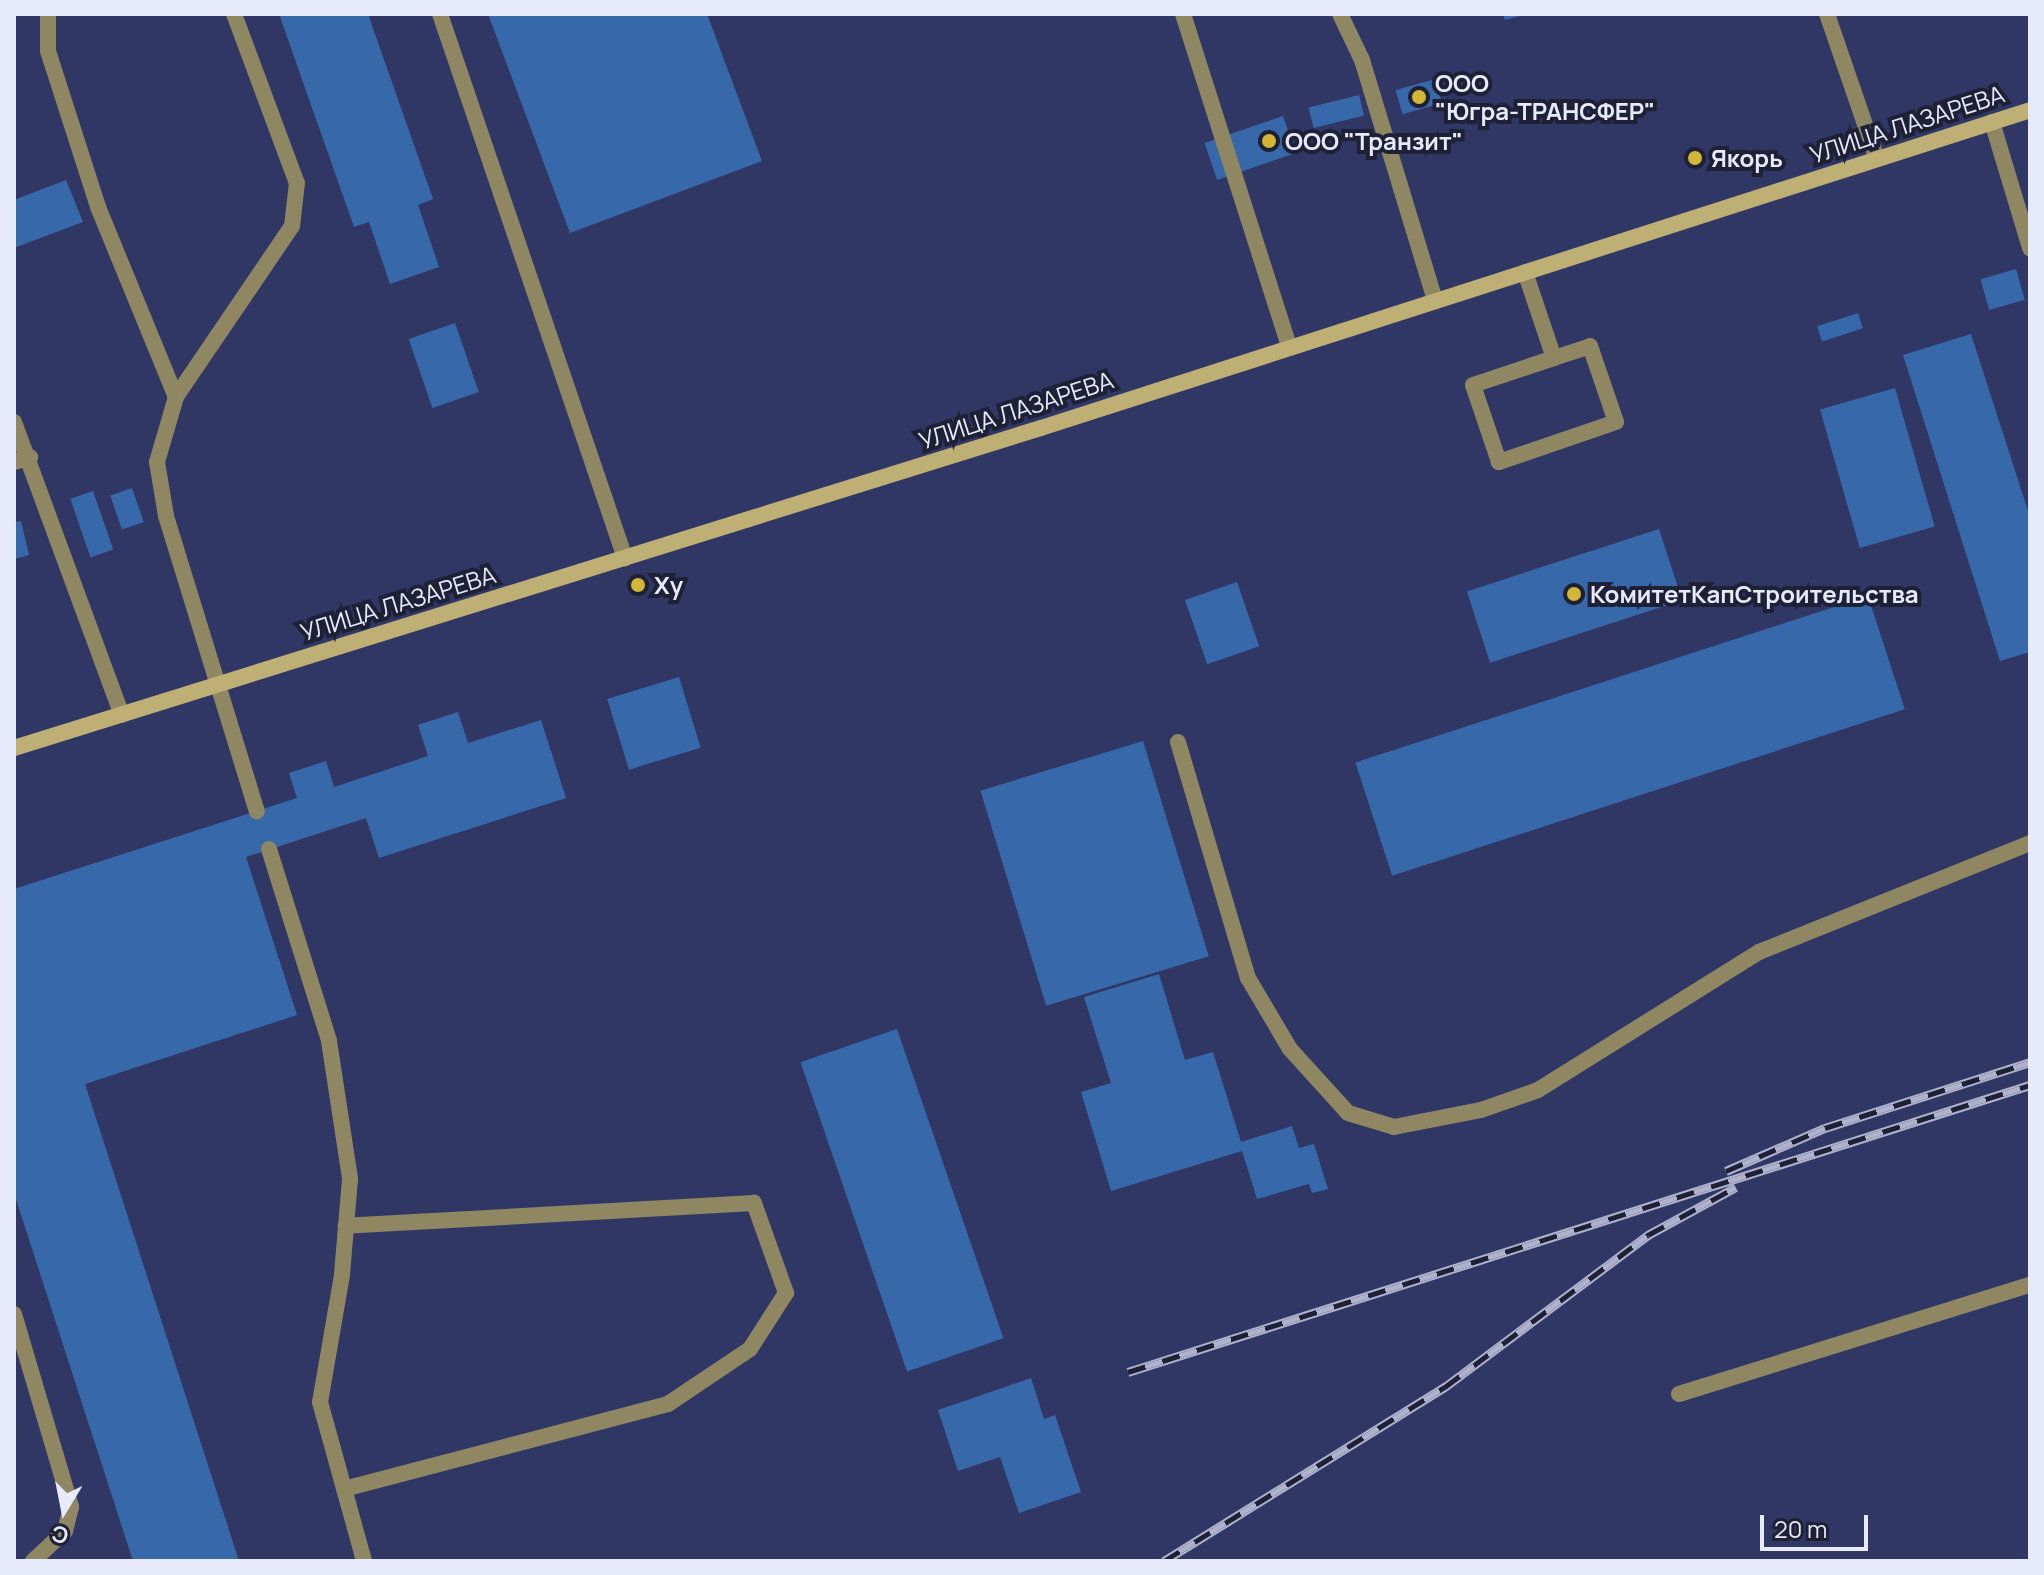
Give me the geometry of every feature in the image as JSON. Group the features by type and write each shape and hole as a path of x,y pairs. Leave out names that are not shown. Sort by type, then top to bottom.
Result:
{"main road":[{"name":"УЛИЦА ЛАЗАРЕВА","path":"14,748 625,558 2030,110"}],"lane":[{"path":"48,14 48,51 98,207 176,397"},
{"path":"234,14 297,183 292,226 176,397 158,446 159,482 257,811"},
{"path":"440,14 625,558"},
{"path":"1183,14 1289,346"},
{"path":"1340,14 1362,60 1435,301"},
{"path":"1827,14 1877,159"},
{"path":"1992,122 2030,248"},
{"path":"1525,272 1554,358"},
{"path":"1590,346 1616,422 1499,462 1473,385 1554,358 1590,346"},
{"path":"14,422 22,460 122,715"},
{"path":"1178,742 1248,978 1290,1049 1348,1113 1394,1127 1481,1110 1538,1090 1759,952 2030,843"},
{"path":"269,849 329,1041 350,1179 320,1402 364,1561"},
{"path":"344,1489 668,1404 750,1349 786,1293 754,1203 346,1226"},
{"path":"1679,1394 2030,1285"},
{"path":"14,1314 71,1507 65,1531 33,1561"}],"building":[{"path":"279,14 368,14 433,199 418,205 439,267 390,284 369,222 354,227"},
{"path":"488,14 707,14 762,161 570,233"},
{"path":"1503,14 1523,14 1523,15 1505,20"},
{"name":"ООО \"Югра-ТРАНСФЕР\"","path":"1435,79 1442,103 1402,114 1396,90"},
{"path":"1359,95 1364,115 1314,128 1309,108"},
{"path":"1283,116 1296,153 1217,180 1205,143"},
{"path":"66,180 83,222 14,248 14,200"},
{"path":"2016,269 2025,300 1989,310 1980,279"},
{"path":"1858,313 1863,328 1822,342 1817,326"},
{"path":"455,323 479,392 432,408 409,339"},
{"path":"1971,334 2030,517 2030,652 2000,661 1903,355"},
{"path":"1895,388 1935,526 1860,548 1820,409"},
{"path":"132,488 144,522 122,530 110,495"},
{"path":"93,491 113,550 90,557 70,499"},
{"path":"21,521 29,555 14,559 14,522"},
{"name":"КомитетКапСтроительства","path":"1659,529 1682,600 1490,663 1467,591"},
{"path":"1237,582 1259,646 1207,664 1185,600"},
{"path":"1868,596 1905,709 1392,876 1355,763"},
{"path":"679,677 701,748 629,770 607,699"},
{"path":"458,712 468,743 541,720 566,798 379,858 366,818 246,857 297,1015 85,1084 239,1561 133,1561 14,1193 14,889 297,798 289,773 326,761 334,787 428,756 418,725"},
{"path":"1143,741 1209,956 1046,1006 980,791"},
{"path":"1159,974 1185,1060 1213,1052 1241,1142 1292,1126 1299,1148 1314,1144 1328,1189 1312,1193 1309,1184 1257,1199 1242,1151 1111,1191 1081,1092 1111,1083 1084,997"},
{"path":"897,1029 1003,1338 907,1371 801,1062"},
{"path":"1031,1378 1044,1419 1055,1415 1081,1492 1019,1513 1000,1457 958,1471 938,1410"}],"railway":[{"path":"1726,1171 1825,1128 2030,1062"},
{"path":"1128,1372 2030,1085"},
{"path":"1164,1561 1445,1387 1648,1235 1736,1187"}],"place":[{"name":"ООО \"Югра-ТРАНСФЕР\"","path":"1419,97"},
{"name":"ООО \"Транзит\"","path":"1269,141"},
{"name":"Якорь","path":"1695,158"},
{"name":"Xy","path":"638,585"},
{"name":"КомитетКапСтроительства","path":"1574,594"}]}
